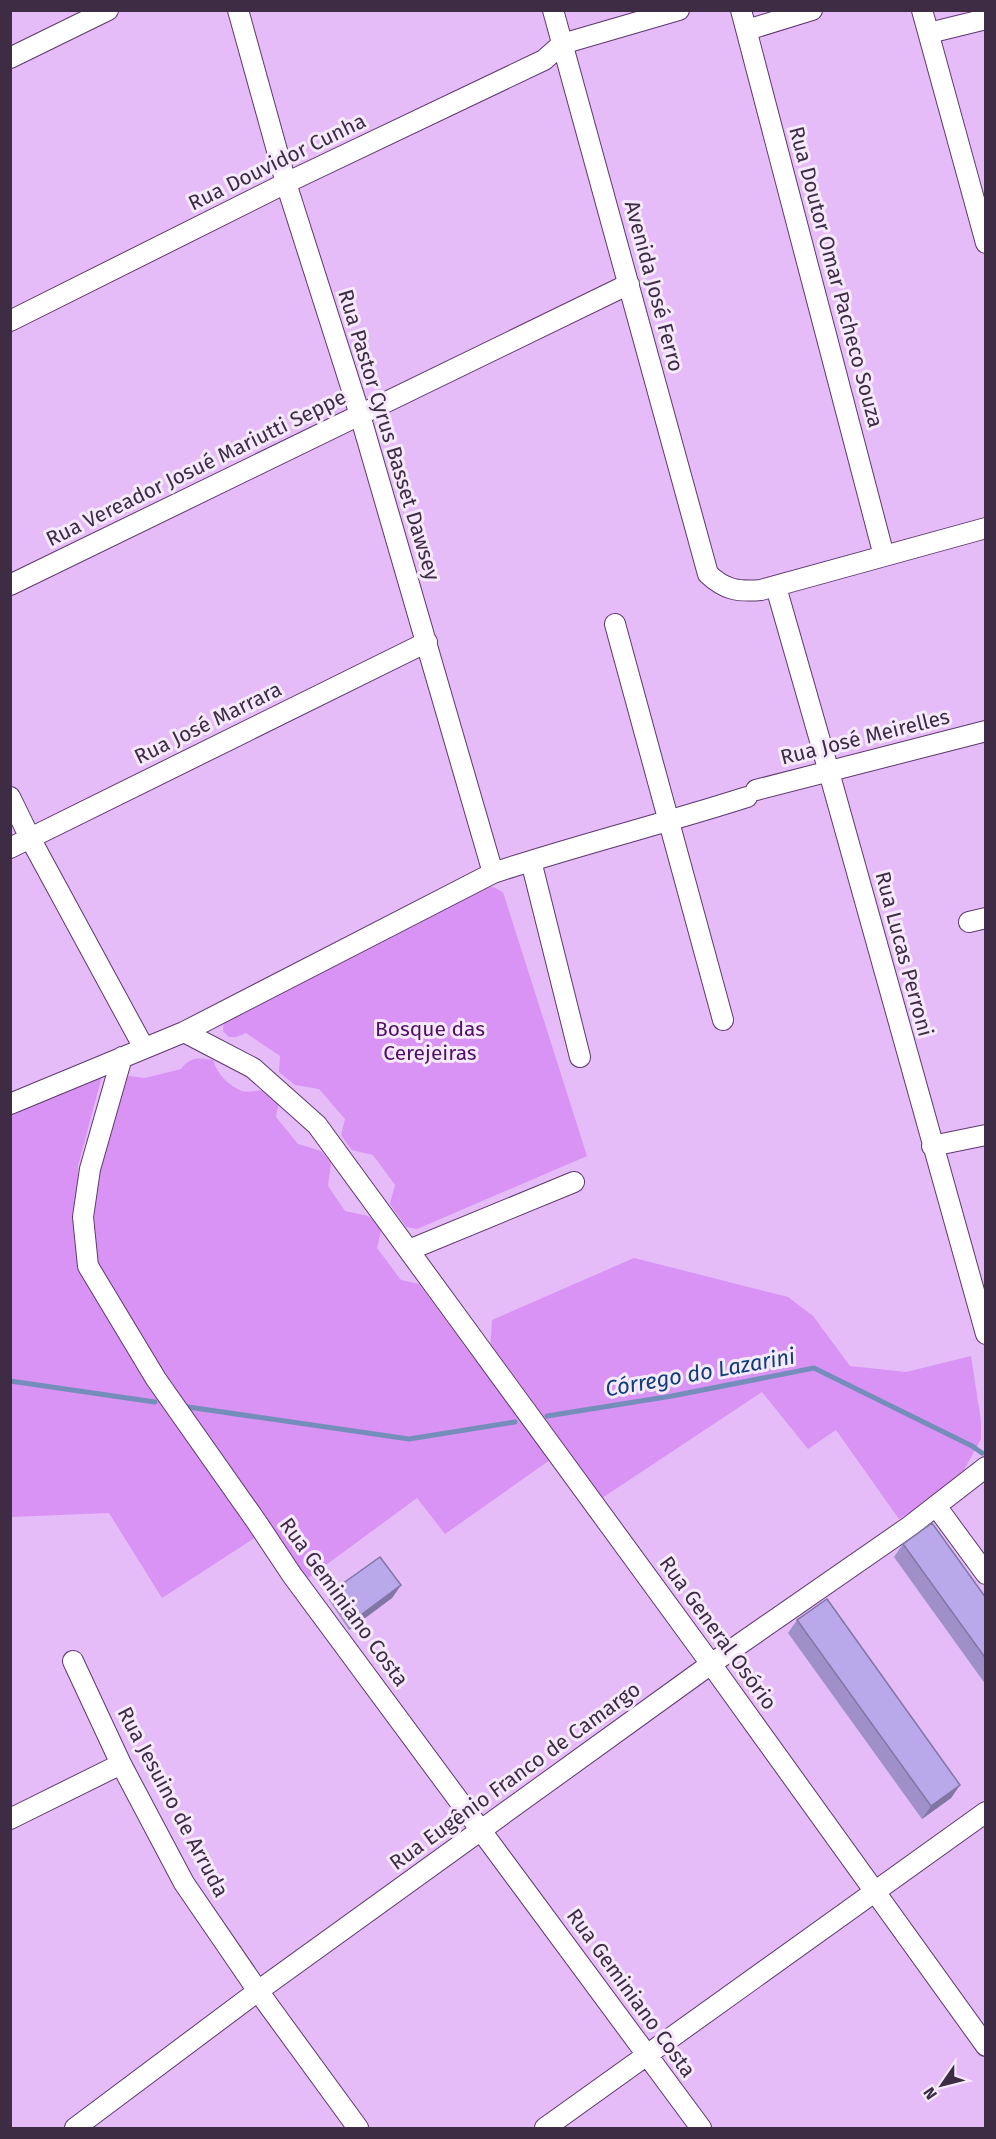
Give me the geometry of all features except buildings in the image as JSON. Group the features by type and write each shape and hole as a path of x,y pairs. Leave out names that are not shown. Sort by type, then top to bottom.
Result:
{"street":[{"path":"10,58 108,10"},
{"name":"Rua Pastor Cyrus Basset Dawsey","path":"238,10 286,183 360,415 493,873"},
{"name":"Avenida José Ferro","path":"553,10 708,574 720,585 744,592 776,586"},
{"path":"562,44 679,10"},
{"name":"Rua Doutor Omar Pacheco Souza","path":"741,10 884,556"},
{"path":"747,30 812,10"},
{"path":"922,10 986,243"},
{"path":"929,33 986,19"},
{"name":"Rua Douvidor Cunha","path":"10,321 286,183 544,60 562,44"},
{"name":"Rua Vereador Josué Mariutti Seppe","path":"10,585 629,284"},
{"path":"776,586 986,528"},
{"name":"Rua Lucas Perroni","path":"776,586 986,1334"},
{"path":"615,624 723,1020"},
{"name":"Rua José Marrara","path":"10,848 427,642"},
{"name":"Rua José Meirelles","path":"10,1104 184,1032 493,873 669,822 752,793 986,731"},
{"path":"10,796 30,838 144,1048"},
{"path":"531,861 580,1057"},
{"name":"Rua General Osório","path":"184,1032 253,1068 317,1125 711,1664 986,2046"},
{"name":"Rua Geminiano Costa","path":"122,1057 90,1168 83,1216 88,1266 156,1379 292,1575 701,2128"},
{"path":"932,1146 986,1135"},
{"path":"409,1250 574,1182"},
{"name":"Rua Eugênio Franco de Camargo","path":"75,2128 258,1991 711,1664 936,1506 986,1467"},
{"path":"936,1506 986,1574"},
{"name":"Rua Jesuino de Arruda","path":"74,1661 121,1764 184,1883 258,1991 358,2128"},
{"path":"10,1819 121,1764"},
{"path":"545,2128 986,1812"}],"green space":[{"name":"Bosque das Cerejeiras","path":"493,887 503,892 587,1156 417,1229 406,1227 390,1204 395,1185 373,1155 352,1150 341,1135 345,1119 319,1089 295,1085 279,1072 280,1056 246,1033 229,1037 223,1031 224,1017 480,888"},
{"path":"107,1057 78,1166 81,1262 90,1264 104,1080 121,1075 145,1078 181,1069 188,1062 196,1059 213,1060 224,1079 233,1086 245,1092 266,1090 279,1102 276,1117 298,1144 321,1151 331,1163 328,1186 345,1211 368,1216 382,1226 377,1248 401,1280 419,1284 474,1359 491,1363 557,1455 445,1534 417,1498 300,1584 262,1533 162,1598 109,1513 11,1517 10,1100"},
{"path":"634,1258 788,1297 813,1316 850,1366 906,1372 971,1356 981,1421 981,1439 960,1477 933,1498 899,1519 836,1430 808,1449 762,1392 596,1502 490,1350 492,1320"}],"waterway":[{"name":"Córrego do Lazarini","path":"547,1416 672,1396 814,1368 982,1453"},
{"name":"Córrego do Lazarini","path":"10,1381 155,1402"},
{"name":"Córrego do Lazarini","path":"181,1406 409,1439 515,1422"}]}
